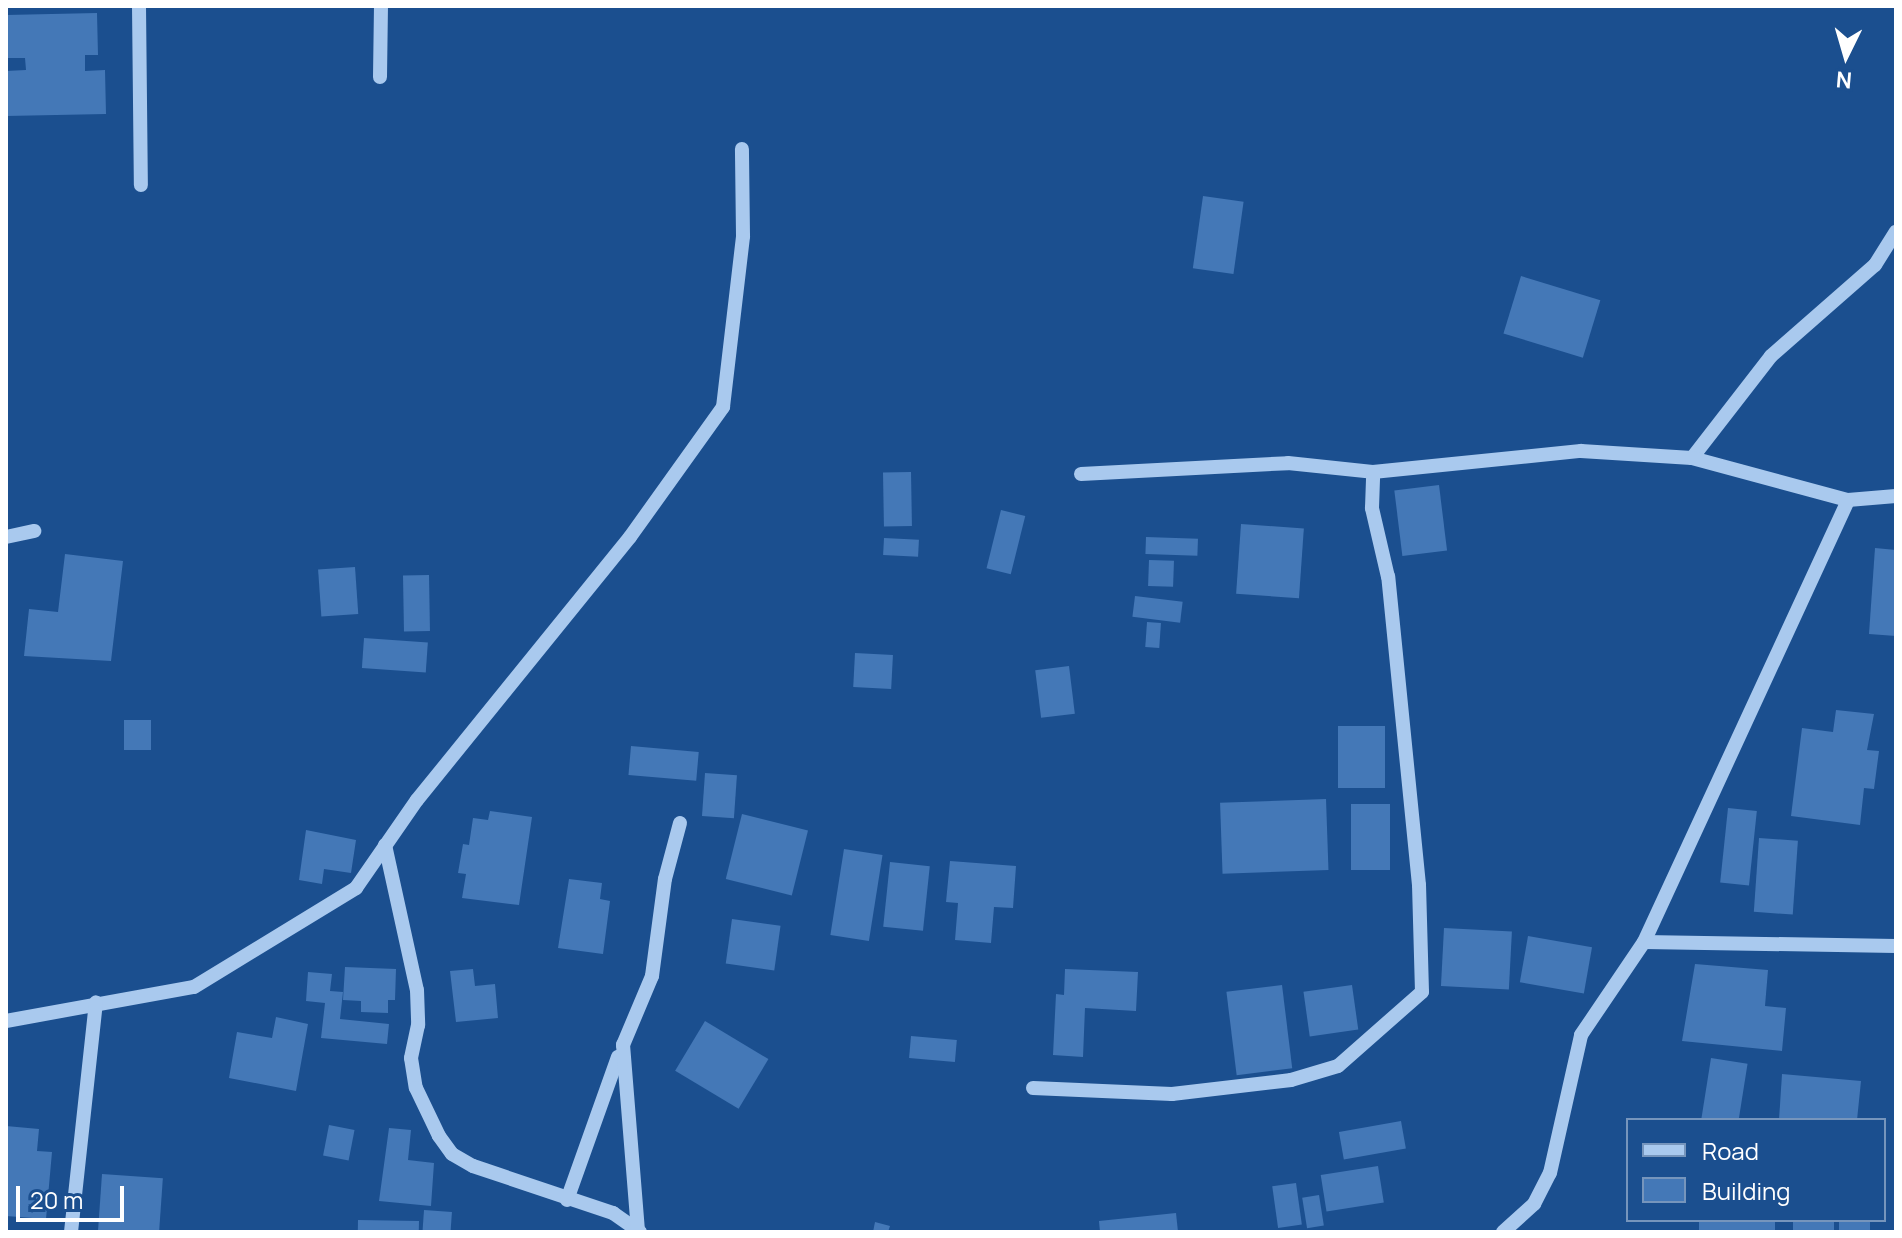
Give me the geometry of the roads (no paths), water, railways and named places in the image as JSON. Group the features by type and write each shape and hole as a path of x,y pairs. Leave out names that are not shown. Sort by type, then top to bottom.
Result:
{"street":[{"path":"139,6 141,185"},
{"path":"380,77 381,6"},
{"path":"6,1021 96,1002 194,987 356,888 385,845 630,537 723,407 743,236 742,149"},
{"path":"1692,458 1771,356 1875,265 1896,232"},
{"path":"1081,474 1288,463 1373,472 1581,451 1692,458 1848,500 1896,496"},
{"path":"1033,1088 1172,1094 1291,1080 1338,1066 1422,992 1419,885 1388,577 1372,508 1373,472"},
{"path":"1503,1232 1534,1204 1550,1173 1581,1035 1644,942 1848,500"},
{"path":"6,537 34,531"},
{"path":"567,1200 623,1045 652,976 665,879 680,823"},
{"path":"385,845 417,990 418,1025 411,1058 416,1088 439,1136 452,1154 473,1166 613,1213 639,1231"},
{"path":"1644,942 1896,946"},
{"path":"71,1232 96,1002"},
{"path":"623,1045 639,1231"}]}
